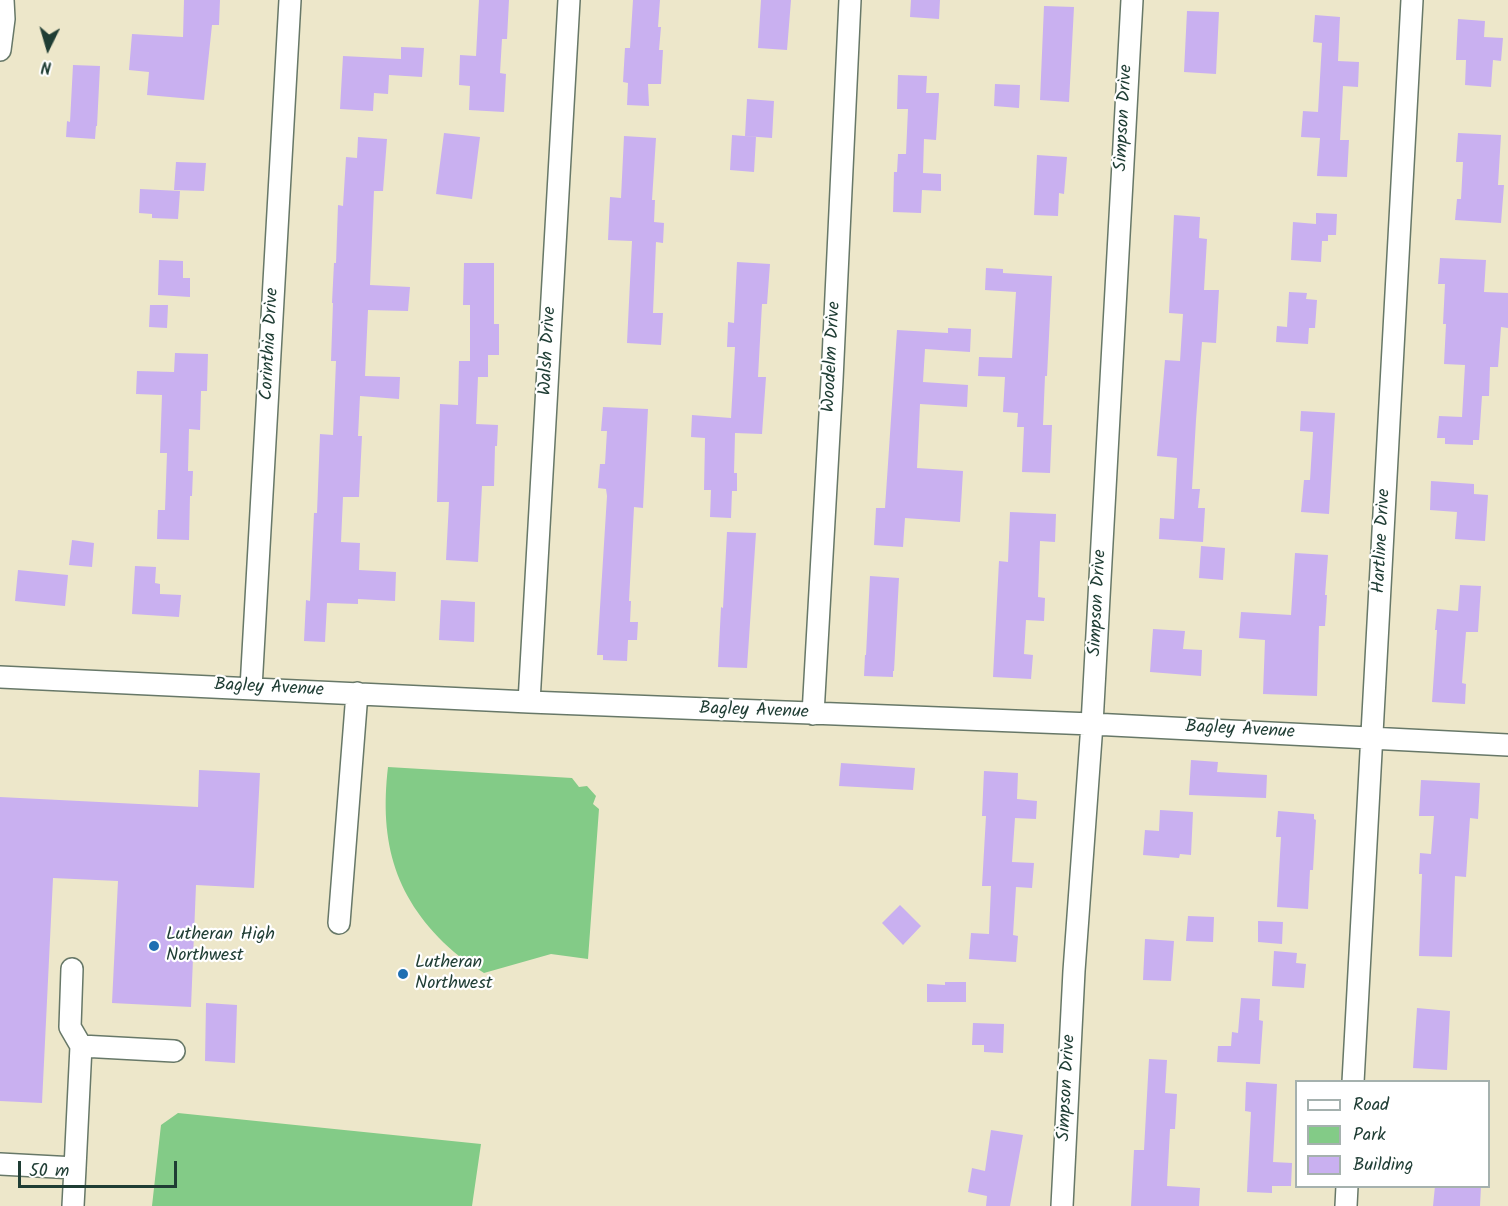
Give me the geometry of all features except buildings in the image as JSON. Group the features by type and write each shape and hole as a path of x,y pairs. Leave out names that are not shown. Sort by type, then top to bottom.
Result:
{"street":[{"path":"0,50 3,0"},
{"name":"Corinthia Drive","path":"251,688 290,0"},
{"name":"Walsh Drive","path":"529,702 569,0"},
{"name":"Woodelm Drive","path":"813,714 850,0"},
{"name":"Simpson Drive","path":"1062,1206 1074,971 1092,724 1132,0"},
{"name":"Hartline Drive","path":"1353,1080 1412,0"},
{"name":"Bagley Avenue","path":"0,677 529,702 1092,724 1508,745"},
{"path":"339,923 357,693"},
{"path":"72,969 70,1027 81,1046 74,1206"},
{"path":"81,1046 174,1051"},
{"path":"0,1164 75,1168"},
{"path":"1346,1206 1347,1188"}],"green space":[{"path":"388,767 572,778 579,787 587,786 596,796 593,804 599,809 588,959 551,954 484,973 454,952 418,912 405,891 396,868 389,845 386,821"},
{"path":"178,1113 481,1144 472,1206 152,1206 161,1125"}],"place":[{"name":"Lutheran High Northwest","path":"154,946"},
{"name":"Lutheran Northwest","path":"403,974"}]}
